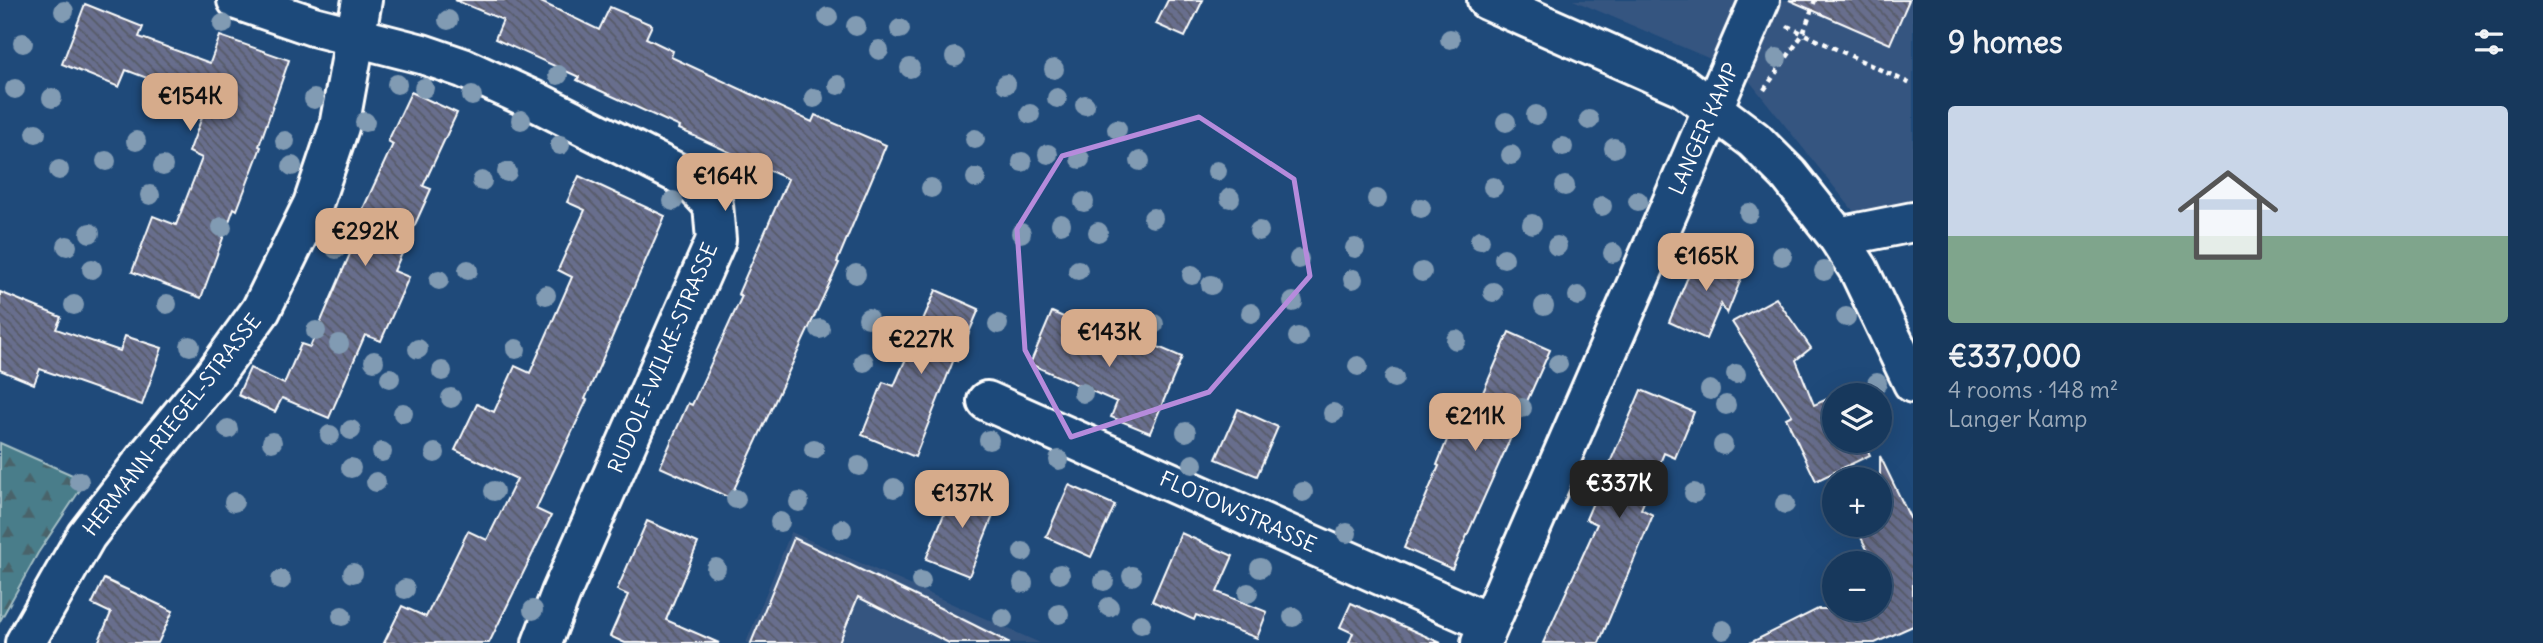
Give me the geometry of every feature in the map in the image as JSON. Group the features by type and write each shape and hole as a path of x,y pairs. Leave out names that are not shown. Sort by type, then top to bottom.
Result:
{"street":[{"name":"RUDOLF-WILKE-STRASSE","path":"237,0 313,26 359,18 536,101 689,179 713,205 716,240 561,593 542,643"},
{"path":"1487,0 1682,86 1754,141 1789,175 1838,237 1859,270 1913,383"},
{"name":"LANGER KAMP","path":"1485,633 1758,5"},
{"name":"HERMANN-RIEGEL-STRASSE","path":"25,643 86,536 212,379 261,310 313,204 339,127 359,18"},
{"path":"1838,237 1913,222"},
{"name":"FLOTOWSTRASSE","path":"987,401 1485,633"}],"path":[{"path":"1803,34 1815,0"},
{"path":"1758,5 1803,34 1913,85"}],"highlighted area":[{"path":"1199,117 1294,179 1310,276 1209,392 1071,437 1025,350 1017,229 1062,156"}],"shaded area":[{"path":"1573,0 1913,0 1913,238 1879,243 1743,73"},
{"path":"791,532 1040,643 746,643"}],"green space":[{"path":"0,443 86,481 38,553 0,621"}],"building":[{"path":"455,0 537,0 599,30 610,7 652,25 646,38 673,51 671,57 812,122 815,115 886,145 837,262 839,263 730,498 660,467 688,403 692,405 742,296 738,294 788,179 495,39 503,20"},
{"path":"1168,0 1203,0 1185,37 1156,24"},
{"path":"1789,0 1909,0 1890,44"},
{"path":"85,4 143,27 139,37 210,63 220,36 289,60 259,146 261,147 237,210 234,208 201,298 132,272 153,216 176,225 202,158 189,152 208,101 126,70 119,87 62,64"},
{"path":"411,92 457,113 423,186 431,189 394,271 409,277 381,341 365,335 329,418 282,398 275,412 238,395 250,368 284,384 301,344 310,347 362,226 356,224 393,144 388,141"},
{"path":"579,176 665,216 585,399 587,400 536,509 551,516 489,643 384,643 402,606 426,617 468,531 487,540 517,479 455,450 477,404 494,412 515,366 530,373 572,277 558,270 585,210 567,202"},
{"path":"1700,248 1745,269 1727,314 1721,304 1706,339 1669,322"},
{"path":"936,290 979,309 957,361 954,359 915,457 862,435 883,382 894,386"},
{"path":"0,292 61,317 56,329 120,351 125,336 162,348 142,405 40,369 34,384 0,370"},
{"path":"1776,298 1811,348 1796,360 1814,405 1822,401 1822,453 1870,455 1845,467 1822,467 1822,478 1816,481 1786,418 1792,415 1732,322"},
{"path":"1052,312 1138,350 1142,340 1182,357 1150,433 1111,417 1117,402 1030,364"},
{"path":"1509,332 1550,350 1452,569 1404,548 1439,466 1437,465 1461,405 1475,411"},
{"path":"1641,390 1694,412 1675,458 1664,453 1641,509 1653,515 1599,643 1543,643 1597,524 1586,519"},
{"path":"1238,409 1278,427 1257,476 1216,459"},
{"path":"1892,481 1913,524 1913,626 1875,643 1750,643 1818,609 1822,609 1822,621 1892,621 1892,551 1868,551 1861,537 1892,537"},
{"path":"956,484 998,503 969,576 926,559"},
{"path":"1069,485 1115,505 1091,557 1046,537"},
{"path":"647,521 698,543 666,620 719,643 625,643 610,636 628,595 617,590"},
{"path":"1181,533 1233,556 1217,592 1267,612 1257,638 1196,615 1194,620 1152,601"},
{"path":"794,538 1010,643 949,643 858,597 839,643 751,643"},
{"path":"104,579 173,611 158,643 98,643 111,613 92,604"},
{"path":"1351,603 1441,643 1349,643 1353,633 1340,627"}]}
